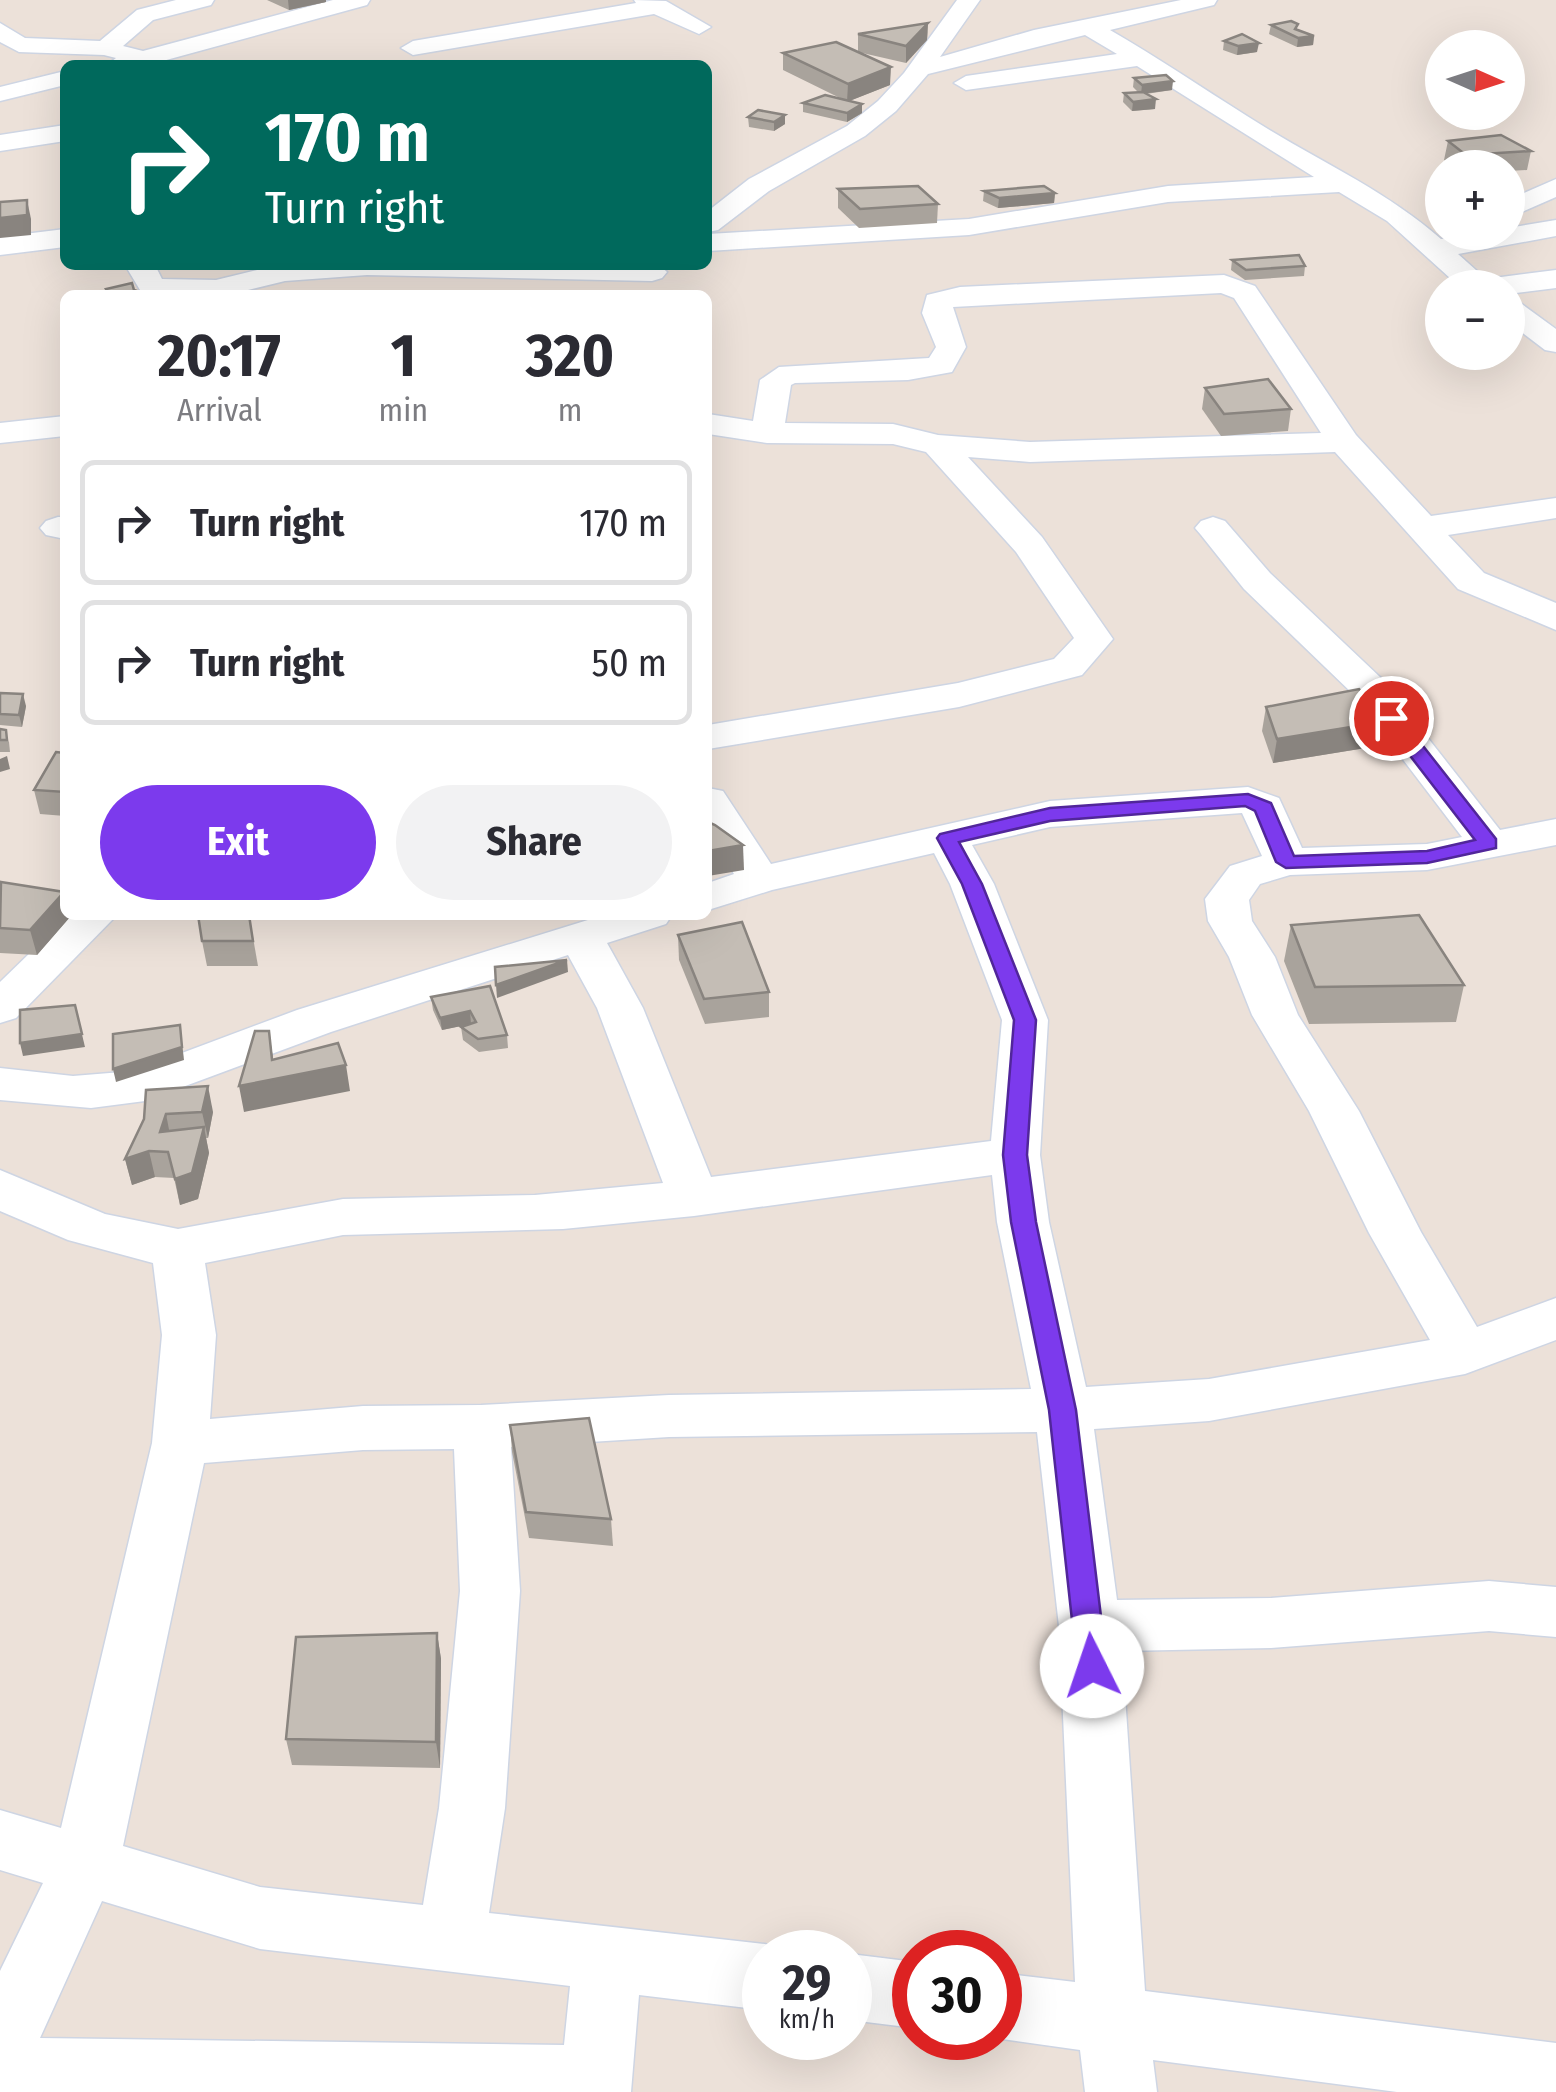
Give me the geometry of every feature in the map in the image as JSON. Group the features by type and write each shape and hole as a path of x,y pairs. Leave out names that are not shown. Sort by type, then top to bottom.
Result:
{"street":[{"path":"123,57 136,22 161,8 202,0"},
{"path":"1,34 19,45 123,57 359,0"},
{"path":"919,70 1034,37 1206,0"},
{"path":"414,48 652,3 699,27"},
{"path":"111,5 136,22"},
{"path":"712,221 758,184 856,131 975,16 1034,37"},
{"path":"1090,28 1397,216 1425,241"},
{"path":"898,94 1141,58"},
{"path":"0,94 60,79"},
{"path":"0,142 60,135"},
{"path":"712,243 969,227 1168,194 1340,184"},
{"path":"1525,202 1556,188"},
{"path":"1525,232 1556,228"},
{"path":"0,246 60,239"},
{"path":"1435,250 1459,270"},
{"path":"142,270 150,288 216,290 298,270"},
{"path":"535,270 650,277"},
{"path":"1525,283 1556,279"},
{"path":"767,433 776,380 790,374 908,372 941,365 952,347 936,313 938,301 960,296 1224,284 1244,292 1344,442 1470,581 1554,615"},
{"path":"1525,320 1556,343"},
{"path":"715,425 767,433 893,434 938,445 1030,452 1344,442"},
{"path":"0,433 60,427"},
{"path":"712,736 977,690 1068,667 1094,639 1028,544 938,445"},
{"path":"1421,528 1556,508"},
{"path":"1213,528 1257,581 1366,686 1488,844"},
{"path":"712,895 760,880 1050,814 1248,800 1264,807 1286,862"},
{"path":"712,806 760,880"},
{"path":"1464,1354 1395,1234 1334,1111 1276,1015 1252,957 1230,921 1227,898 1245,874 1286,862 1427,857 1556,832"},
{"path":"947,838 972,884 1025,1020 1015,1155 1024,1222 1063,1410 1090,1626 1112,2022 1121,2092"},
{"path":"0,1008 90,920"},
{"path":"0,1084 66,1094 116,1092 145,1085 314,1020 635,920"},
{"path":"582,937 620,1008 694,1198"},
{"path":"0,1188 16,1199 69,1220 124,1238 176,1248 339,1218 411,1212 558,1211 694,1198 1015,1155"},
{"path":"0,2047 84,1866 180,1443 189,1335 176,1248"},
{"path":"180,1443 363,1428 481,1427 669,1416 1063,1410 1209,1400 1464,1354 1556,1318"},
{"path":"451,1940 472,1808 490,1591 481,1427"},
{"path":"1090,1626 1272,1623 1489,1606 1556,1612"},
{"path":"0,1840 260,1918 742,1974"},
{"path":"0,2072 596,2086 608,1959"},
{"path":"1022,2009 1556,2078"}],"building":[{"path":"1291,21 1298,24 1295,29 1314,36 1298,38 1271,25"},
{"path":"928,23 906,46 858,34"},
{"path":"1242,34 1259,43 1238,46 1224,41"},
{"path":"836,42 891,67 848,84 783,53"},
{"path":"1166,75 1173,81 1142,85 1134,78"},
{"path":"1143,92 1156,99 1133,102 1124,93"},
{"path":"825,95 862,104 847,113 803,103"},
{"path":"758,110 785,115 774,122 748,117"},
{"path":"1501,135 1531,151 1460,150 1448,141"},
{"path":"918,186 938,204 860,209 838,189"},
{"path":"1044,186 1055,193 999,198 984,191"},
{"path":"27,200 27,215 0,218 0,202"},
{"path":"1299,255 1305,266 1246,270 1232,260"},
{"path":"132,283 134,290 107,290"},
{"path":"1268,379 1291,409 1224,414 1205,388"},
{"path":"1359,689 1388,721 1277,739 1266,707"},
{"path":"0,693 23,694 19,715 0,714"},
{"path":"0,729 6,730 7,740 0,740"},
{"path":"56,752 60,752 60,792 34,790"},
{"path":"712,824 715,825 743,845 712,850"},
{"path":"1,882 60,891 60,896 30,930 0,928"},
{"path":"1419,915 1464,985 1315,987 1291,925"},
{"path":"199,920 250,920 253,941 202,941"},
{"path":"742,922 769,992 704,999 678,935"},
{"path":"567,960 496,985 495,967"},
{"path":"490,986 507,1035 478,1039 461,1027 476,1022 470,1011 440,1018 431,997"},
{"path":"75,1005 82,1034 20,1043 20,1010"},
{"path":"180,1025 182,1047 113,1069 113,1034"},
{"path":"255,1031 269,1031 272,1060 338,1043 346,1065 239,1086"},
{"path":"208,1086 202,1112 166,1114 160,1132 204,1127 192,1173 175,1179 168,1152 149,1151 125,1159 144,1119 146,1090"},
{"path":"589,1418 611,1519 526,1512 510,1425"},
{"path":"437,1633 436,1742 286,1739 296,1637"}],"route":[{"path":"1092,1666 1063,1410 1024,1222 1015,1155 1025,1020 972,884 947,838 1050,814 1248,800 1264,807 1286,862 1427,857 1488,844 1391,718"}]}
